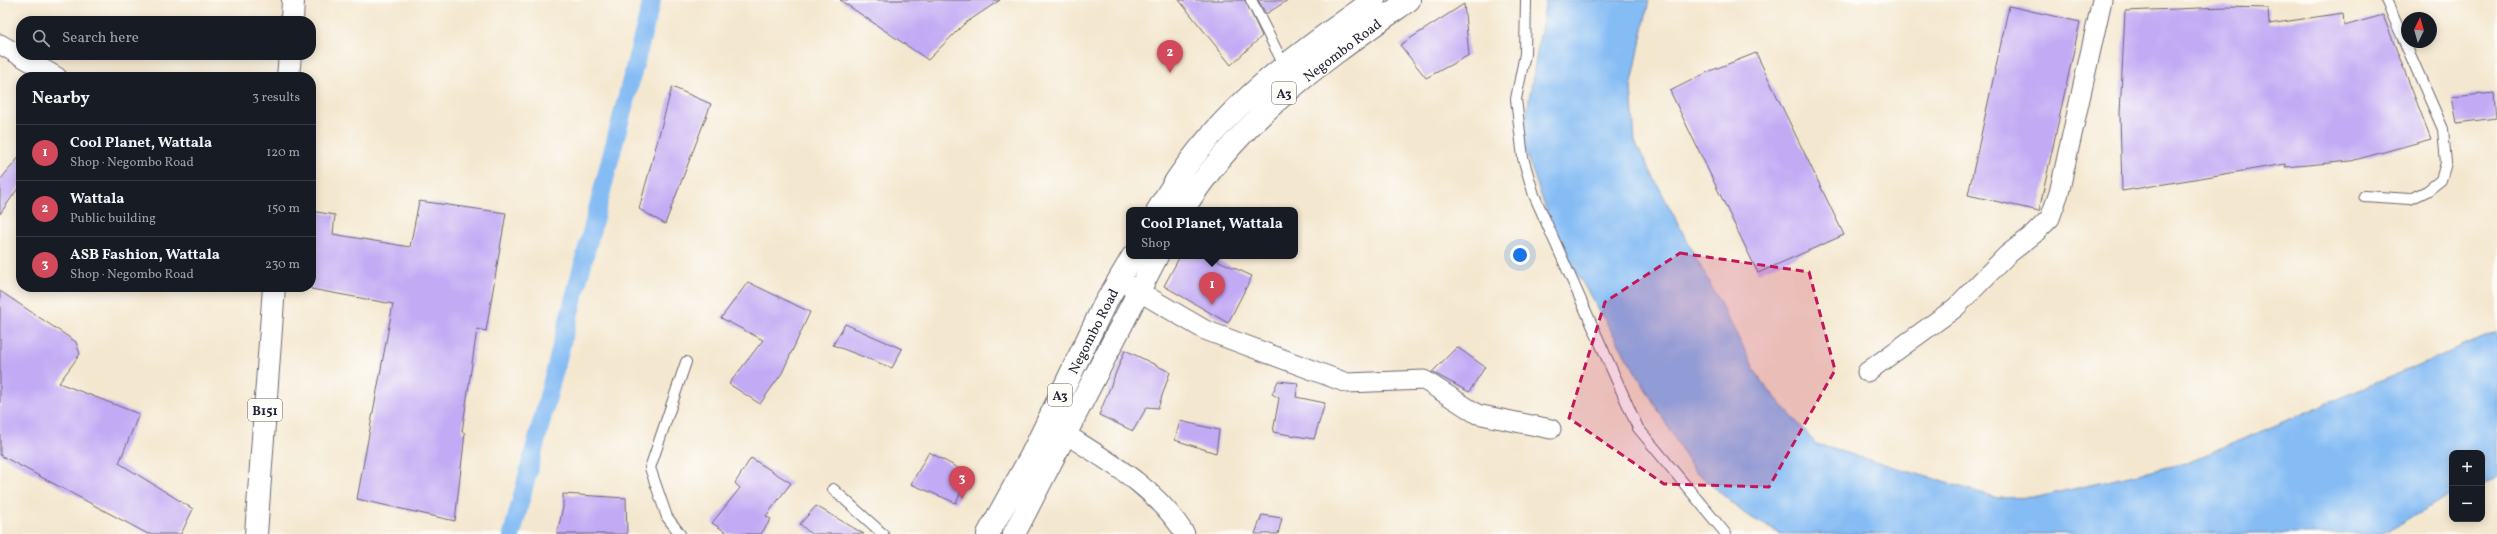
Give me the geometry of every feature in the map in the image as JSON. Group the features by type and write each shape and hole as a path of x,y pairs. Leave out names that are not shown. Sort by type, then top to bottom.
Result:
{"main road":[{"path":"292,16 293,0"},
{"name":"Negombo Road","path":"1160,207 1174,184 1204,142 1254,90 1284,65 1374,0"},
{"name":"Negombo Road","path":"1184,207 1207,172 1225,150 1272,102 1409,0"},
{"path":"288,72 290,60"},
{"name":"Negombo Road","path":"988,534 1031,456 1104,305 1131,259"},
{"name":"Negombo Road","path":"1014,534 1067,435 1155,259"},
{"name":"B151","path":"256,534 274,292"}],"street":[{"path":"1866,372 1955,308 2007,255 2034,234 2050,218 2059,193 2102,0"},
{"path":"0,44 16,53"},
{"path":"28,60 48,72"},
{"path":"1119,281 1139,290 1206,330 1346,383 1424,380 1477,414 1551,429"},
{"path":"1067,435 1120,468 1140,484 1166,508 1185,534"}],"lane":[{"path":"1251,0 1295,85"},
{"path":"1526,0 1525,54 1516,99 1523,158 1534,195 1638,428 1726,534"},
{"path":"2364,196 2410,199 2427,191 2441,180 2446,163 2443,129 2386,0"},
{"path":"680,534 667,517 650,468 686,362"},
{"path":"833,489 883,534"}],"highlighted area":[{"path":"1680,253 1809,272 1835,370 1769,487 1664,484 1569,418 1605,302"}],"water":[{"path":"1546,0 1649,0 1631,88 1635,142 1761,381 1816,444 1998,498 2038,497 2186,463 2497,332 2497,477 2485,482 2485,450 2449,450 2449,496 2381,534 1781,534 1745,514 1693,469 1556,238 1522,141"}],"building":[{"path":"840,0 1000,0 964,24 928,60"},
{"path":"1179,0 1245,0 1262,36 1231,65"},
{"path":"1258,0 1288,0 1266,14"},
{"path":"1464,4 1469,55 1426,78 1400,45"},
{"path":"2009,6 2080,22 2039,211 1968,195"},
{"path":"2226,7 2268,8 2269,24 2343,13 2344,26 2383,15 2431,139 2351,161 2285,167 2285,164 2122,191 2120,114 2125,11"},
{"path":"1756,53 1844,235 1758,273 1670,91 1710,71"},
{"path":"672,87 711,104 665,224 639,209"},
{"path":"2494,93 2496,118 2457,123 2452,97"},
{"path":"16,161 16,191 0,214 0,180"},
{"path":"419,201 506,213 486,331 477,329 462,432 465,433 455,521 357,499 393,304 316,290 316,212 335,215 333,234 410,247"},
{"path":"1178,259 1215,259 1252,276 1228,323 1164,286"},
{"path":"748,282 810,312 782,373 760,404 729,384 763,340 721,318"},
{"path":"0,291 76,342 80,354 59,383 139,414 119,463 193,509 181,534 148,534 0,455"},
{"path":"845,324 902,349 892,368 833,345"},
{"path":"1457,347 1485,367 1469,392 1432,372"},
{"path":"1125,350 1170,372 1158,408 1147,407 1133,431 1099,415"},
{"path":"1278,381 1298,383 1296,397 1325,403 1314,439 1273,432 1279,398 1272,394"},
{"path":"1180,421 1219,430 1216,453 1175,440"},
{"path":"929,452 969,474 956,503 911,484"},
{"path":"751,458 791,483 766,516 771,519 761,534 729,534 712,523 740,488 735,483"},
{"path":"563,494 626,498 627,534 557,534 563,507"},
{"path":"816,506 864,534 811,534 800,524"},
{"path":"1262,515 1282,518 1278,534 1255,534"}],"waterway":[{"path":"512,534 652,0"}],"place":[{"name":"Wattala","path":"1170,73"},
{"name":"Cool Planet, Wattala","path":"1212,305"},
{"name":"ASB Fashion, Wattala","path":"962,499"}]}
